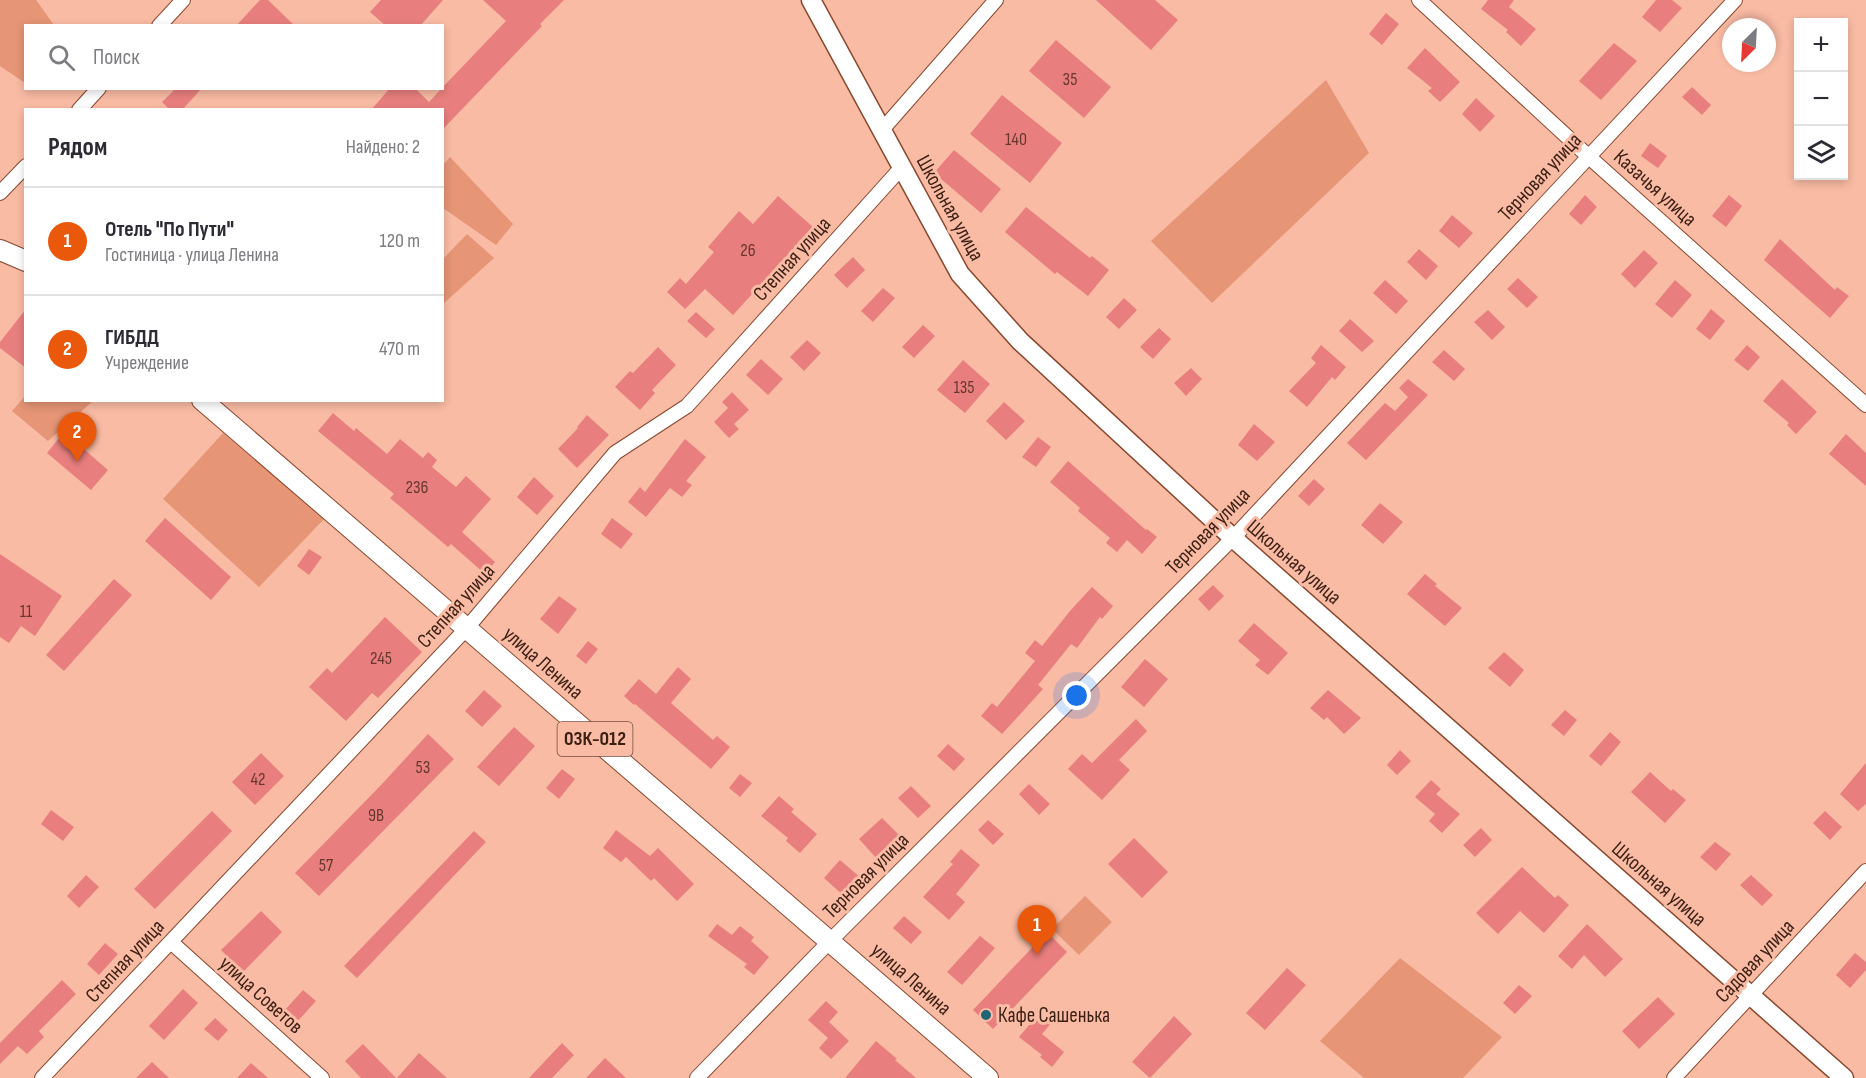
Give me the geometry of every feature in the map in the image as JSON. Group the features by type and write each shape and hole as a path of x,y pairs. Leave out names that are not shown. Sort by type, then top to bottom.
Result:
{"main road":[{"path":"0,250 24,260"},
{"name":"улица Ленина","path":"204,402 988,1078"}],"street":[{"path":"161,24 183,0"},
{"name":"Школьная улица","path":"811,0 960,274 1020,341 1233,538 1844,1078"},
{"path":"882,130 996,0"},
{"name":"Казачья улица","path":"1419,0 1588,156 1866,405"},
{"name":"Терновая улица","path":"697,1078 830,940 1233,538 1735,0"},
{"path":"81,108 97,90"},
{"name":"Степная улица","path":"42,1078 466,629 615,453 687,406 902,167"},
{"path":"0,193 24,168"},
{"name":"Садовая улица","path":"1674,1078 1866,872"},
{"name":"улица Советов","path":"171,942 322,1078"}],"shaded area":[{"path":"0,0 36,0 53,24 24,24 24,82 0,66"},
{"path":"1326,80 1369,153 1212,303 1151,241"},
{"path":"450,157 513,224 496,245 444,209 444,164"},
{"path":"467,234 494,258 444,303 444,258"},
{"path":"24,397 24,402 92,402 48,441 12,411"},
{"path":"223,433 325,518 259,587 163,499"},
{"path":"1085,896 1112,922 1079,955 1052,929"},
{"path":"1400,958 1502,1037 1463,1078 1364,1078 1320,1041"}],"building":[{"path":"260,0 268,0 293,24 238,24"},
{"path":"381,0 443,0 422,24 384,24 370,12"},
{"path":"483,0 564,0 444,128 444,108 373,108 388,90 417,90 429,102 440,90 444,90 444,86 506,21"},
{"path":"1096,0 1155,0 1178,20 1151,50"},
{"path":"1488,0 1514,0 1509,7 1536,29 1521,46 1506,32 1508,30 1481,9"},
{"path":"1656,0 1672,0 1682,8 1660,32 1642,17"},
{"path":"1386,13 1399,24 1382,45 1369,34"},
{"path":"1056,40 1111,87 1084,118 1029,71"},
{"path":"1614,43 1637,61 1601,100 1579,81"},
{"path":"1425,48 1460,82 1440,102 1428,91 1432,88 1407,68"},
{"path":"1692,87 1711,105 1702,115 1682,97"},
{"path":"174,90 200,90 184,108 168,108 162,102"},
{"path":"1002,95 1062,143 1030,183 970,134"},
{"path":"1476,98 1495,116 1480,132 1462,114"},
{"path":"1650,143 1667,156 1658,168 1641,156"},
{"path":"954,150 1001,189 981,213 934,173"},
{"path":"1585,195 1597,207 1581,225 1569,214"},
{"path":"1729,195 1742,206 1726,227 1712,216"},
{"path":"778,196 813,227 733,315 705,289 685,309 667,292 680,278 686,284 714,252 708,247 739,211 753,224"},
{"path":"1026,207 1090,258 1092,256 1109,270 1088,296 1057,272 1055,274 1005,232"},
{"path":"1452,215 1473,233 1459,248 1439,231"},
{"path":"1780,239 1835,290 1837,287 1849,296 1830,318 1764,260"},
{"path":"1419,249 1438,266 1426,280 1407,262"},
{"path":"1644,250 1658,263 1635,288 1621,274"},
{"path":"853,257 865,270 847,288 834,275"},
{"path":"1518,278 1538,297 1527,308 1507,289"},
{"path":"1385,280 1408,301 1396,314 1373,293"},
{"path":"1675,280 1692,295 1672,318 1655,304"},
{"path":"883,288 895,298 873,322 861,311"},
{"path":"1124,298 1137,310 1119,329 1106,317"},
{"path":"1711,309 1725,321 1710,340 1696,329"},
{"path":"1488,310 1505,327 1492,340 1474,322"},
{"path":"24,312 24,366 0,348 0,342"},
{"path":"696,312 715,329 706,338 687,321"},
{"path":"1350,319 1374,341 1362,352 1339,331"},
{"path":"923,325 935,336 914,358 902,347"},
{"path":"1159,328 1171,339 1153,359 1140,347"},
{"path":"807,340 821,353 804,371 790,357"},
{"path":"1321,345 1346,367 1335,380 1332,377 1307,407 1289,391 1316,363 1311,358"},
{"path":"1747,345 1760,357 1748,371 1734,360"},
{"path":"658,347 676,365 652,390 655,393 640,410 615,387 630,371 633,373"},
{"path":"1444,350 1465,369 1454,381 1432,362"},
{"path":"761,359 783,379 768,395 746,375"},
{"path":"963,360 990,384 965,413 937,390"},
{"path":"1191,368 1202,379 1186,396 1174,383"},
{"path":"1408,379 1428,395 1366,460 1347,443 1385,403 1395,411 1408,397 1399,388"},
{"path":"1782,379 1817,412 1796,434 1787,425 1789,423 1763,401"},
{"path":"732,392 749,410 734,424 739,429 729,438 714,422 728,408 722,402"},
{"path":"1004,402 1025,421 1006,440 986,421"},
{"path":"333,413 354,431 356,428 387,454 400,439 423,458 428,452 437,460 432,467 456,487 466,476 491,499 462,532 495,562 485,574 451,544 448,547 390,498 394,494 318,431"},
{"path":"587,415 609,435 577,468 558,449"},
{"path":"1254,424 1275,442 1257,461 1238,445"},
{"path":"64,432 108,470 91,490 47,453"},
{"path":"1846,434 1866,453 1866,486 1829,454"},
{"path":"1038,437 1051,447 1036,467 1022,457"},
{"path":"685,439 706,457 686,481 692,485 682,497 670,488 646,517 628,502 640,487 645,492"},
{"path":"1068,461 1146,530 1157,537 1142,554 1127,540 1117,552 1106,543 1110,538 1078,511 1080,508 1050,482"},
{"path":"534,477 554,496 537,515 517,497"},
{"path":"1314,479 1325,489 1309,506 1298,496"},
{"path":"1380,503 1403,522 1383,544 1361,525"},
{"path":"165,518 231,577 211,600 145,541"},
{"path":"612,518 633,534 621,549 601,534"},
{"path":"309,549 322,557 309,575 297,566"},
{"path":"0,554 62,596 35,636 21,626 9,643 0,637"},
{"path":"1425,574 1437,584 1435,586 1462,608 1445,626 1407,594"},
{"path":"114,579 132,595 64,671 46,655"},
{"path":"1213,585 1224,596 1209,611 1198,599"},
{"path":"1092,587 1113,606 1102,619 1100,617 1077,648 1071,644 1038,685 1043,689 1002,734 981,716 992,703 997,707 1035,661 1025,653 1035,640 1042,646"},
{"path":"559,596 577,609 558,634 540,619"},
{"path":"385,617 422,652 378,698 372,693 346,721 309,687 327,668 332,673"},
{"path":"1254,623 1288,653 1268,675 1255,665 1260,660 1238,641"},
{"path":"588,641 598,649 586,664 576,656"},
{"path":"1504,652 1524,670 1510,687 1488,668"},
{"path":"1145,659 1168,679 1144,707 1121,687"},
{"path":"678,667 691,679 671,703 713,740 717,736 730,747 711,769 624,696 639,679 656,694"},
{"path":"484,690 502,706 482,727 465,711"},
{"path":"1328,690 1361,718 1344,734 1327,717 1324,720 1310,708"},
{"path":"1565,710 1577,720 1564,736 1551,725"},
{"path":"1136,719 1147,731 1119,760 1130,770 1102,800 1068,769 1082,754 1092,763"},
{"path":"514,727 535,746 499,786 477,767"},
{"path":"1610,732 1621,742 1601,766 1589,756"},
{"path":"428,734 454,759 319,896 295,873"},
{"path":"948,744 965,759 954,771 937,756"},
{"path":"1400,750 1411,761 1397,775 1387,765"},
{"path":"261,753 284,776 255,805 232,782"},
{"path":"1866,763 1866,804 1858,811 1840,794"},
{"path":"562,769 575,779 559,799 546,788"},
{"path":"1650,772 1671,791 1673,789 1686,800 1665,823 1631,792"},
{"path":"740,774 752,783 740,797 729,788"},
{"path":"1431,780 1441,789 1436,794 1460,814 1442,833 1429,821 1435,814 1415,797"},
{"path":"1029,784 1050,804 1039,815 1019,794"},
{"path":"911,786 931,806 918,818 898,798"},
{"path":"779,796 794,809 791,812 817,834 800,853 786,841 788,838 761,816"},
{"path":"51,810 74,827 63,841 41,824"},
{"path":"212,811 232,831 155,909 134,889"},
{"path":"1825,811 1842,827 1830,840 1813,823"},
{"path":"882,818 902,838 878,860 859,839"},
{"path":"988,820 1004,834 993,845 978,830"},
{"path":"1481,828 1492,840 1475,857 1463,845"},
{"path":"616,830 650,856 658,848 694,884 677,901 654,878 651,881 626,857 621,862 603,848"},
{"path":"474,831 486,842 357,978 344,966"},
{"path":"1134,838 1168,872 1142,898 1108,864"},
{"path":"1715,842 1731,854 1716,871 1700,857"},
{"path":"961,849 980,865 956,894 965,902 949,920 923,897 953,864 950,862"},
{"path":"840,860 861,878 845,897 824,878"},
{"path":"1522,867 1555,898 1558,895 1569,905 1544,933 1520,911 1498,934 1476,913"},
{"path":"86,875 99,887 79,908 67,896"},
{"path":"1751,875 1773,895 1762,906 1740,885"},
{"path":"261,911 282,932 243,972 221,950"},
{"path":"904,916 922,932 911,944 893,928"},
{"path":"717,924 732,935 740,926 754,937 751,941 769,957 754,975 744,967 747,964 708,936"},
{"path":"1587,924 1623,959 1605,977 1584,955 1572,969 1558,956"},
{"path":"1047,932 1067,952 993,1029 973,1010"},
{"path":"980,936 995,948 962,985 947,972"},
{"path":"105,943 118,954 99,975 87,964"},
{"path":"1855,953 1866,962 1866,970 1850,988 1836,975"},
{"path":"1287,968 1306,985 1265,1030 1246,1013"},
{"path":"62,980 76,994 39,1031 44,1037 27,1054 18,1046 0,1064 0,1043"},
{"path":"1519,985 1532,996 1515,1014 1503,1003"},
{"path":"183,989 198,1003 164,1040 149,1026"},
{"path":"303,990 316,1001 297,1022 284,1011"},
{"path":"1658,997 1675,1014 1639,1049 1622,1031"},
{"path":"826,1001 838,1012 829,1022 849,1041 831,1059 819,1048 828,1038 808,1020"},
{"path":"1040,1012 1052,1022 1042,1034 1064,1052 1052,1067 1040,1057 1042,1055 1019,1037"},
{"path":"1174,1016 1192,1034 1150,1078 1132,1062"},
{"path":"215,1018 228,1030 218,1041 204,1029"},
{"path":"876,1041 897,1059 895,1060 916,1078 845,1078"},
{"path":"562,1043 574,1055 552,1078 529,1078"},
{"path":"363,1044 396,1078 361,1078 345,1061"},
{"path":"419,1053 447,1078 397,1078"},
{"path":"605,1058 626,1078 586,1078"},
{"path":"152,1062 169,1078 136,1078"},
{"path":"251,1063 268,1078 237,1078"}],"place":[{"name":"ГИБДД","path":"77,462"},
{"name":"Отель \"По Пути\"","path":"1037,955"},
{"name":"Кафе Сашенька","path":"986,1015"}]}
